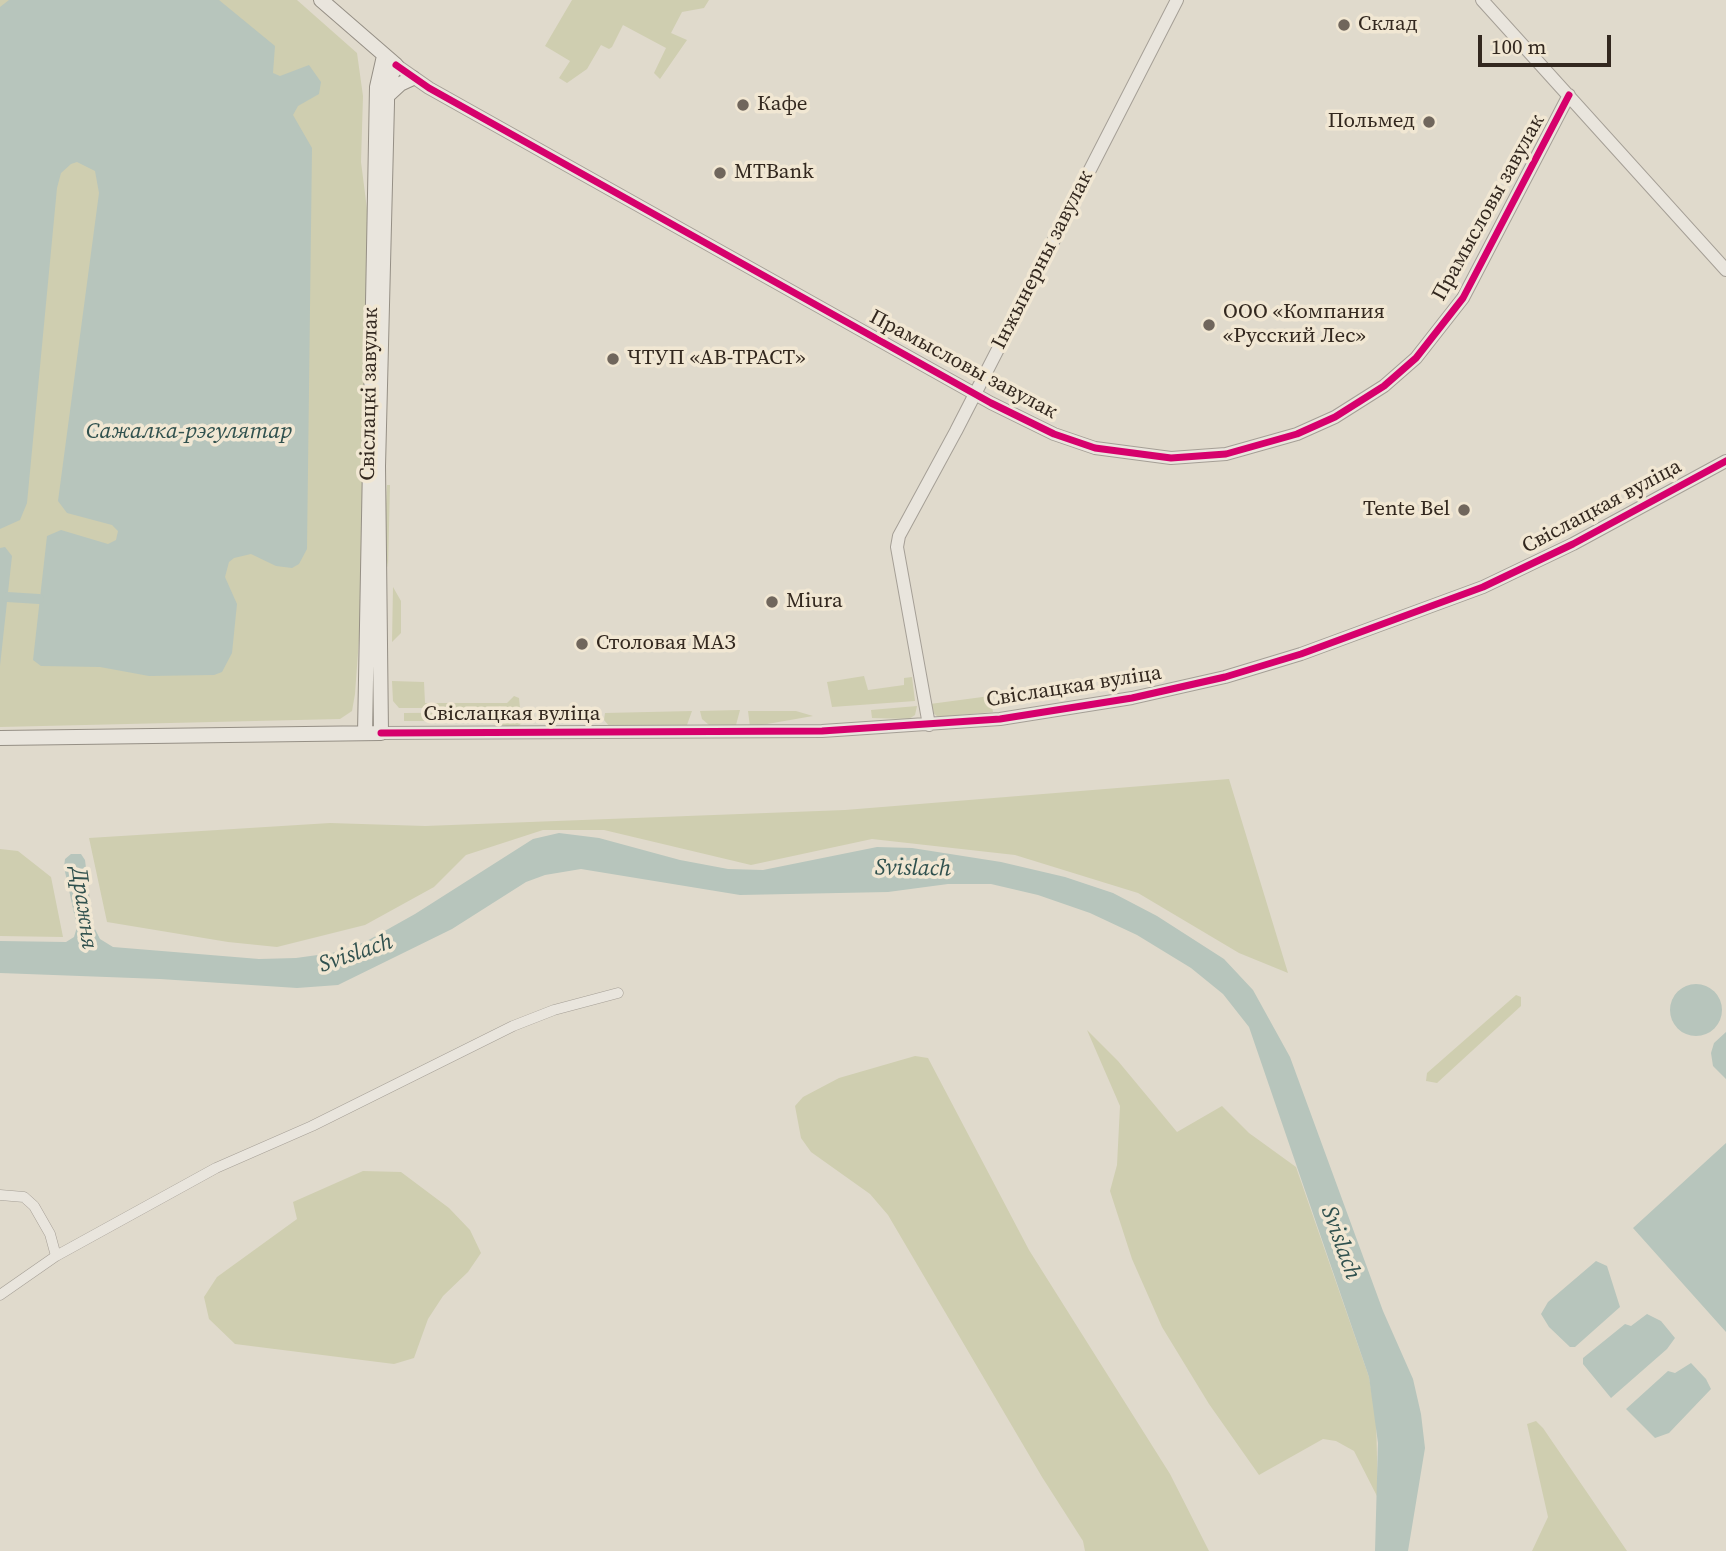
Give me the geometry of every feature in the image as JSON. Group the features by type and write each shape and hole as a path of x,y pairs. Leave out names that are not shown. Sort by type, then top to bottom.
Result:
{"main road":[{"name":"Прамысловы завулак","path":"320,0 396,65"},
{"name":"Свіслацкі завулак","path":"365,733 376,88 384,56"},
{"name":"Свіслацкі завулак","path":"381,733 378,466 387,85 396,65"},
{"path":"387,96 400,84 413,78"},
{"name":"Свіслацкая вуліца","path":"0,738 381,733"}],"street":[{"name":"Інжынерны завулак","path":"929,725 897,547 903,526 975,394 1177,0"},
{"path":"1482,0 1726,270"},
{"name":"Прамысловы завулак","path":"396,65 413,78 975,394 1054,434 1095,448 1149,457 1196,457 1245,450 1297,434 1335,417 1384,386 1434,339 1484,260 1569,95"},
{"name":"Свіслацкая вуліца","path":"381,733 822,731 1000,719 1121,701 1225,677 1301,654 1483,587 1584,538 1726,461"},
{"path":"0,1294 56,1256 216,1168 312,1126 513,1026 554,1010 618,993"},
{"path":"0,1195 23,1197 34,1206 46,1225 56,1256"}],"green space":[{"name":"Сажалка-рэгулятар","path":"0,0 297,0 357,53 363,96 361,162 368,217 362,597 352,711 340,719 0,727"},
{"path":"572,0 709,0 704,8 682,12 671,33 687,40 660,79 654,73 666,48 623,25 612,47 609,49 601,45 587,69 567,83 559,78 570,61 545,46"},
{"path":"387,485 390,485 388,568 384,541"},
{"path":"393,587 401,601 401,633 392,642"},
{"path":"864,676 868,690 904,685 904,678 912,677 915,701 832,707 827,682"},
{"path":"392,681 424,682 425,703 507,703 514,696 519,698 520,708 399,708 393,701"},
{"path":"990,696 993,712 938,717 931,711 930,704"},
{"path":"917,706 915,715 909,719 872,718 871,710"},
{"path":"740,710 736,725 709,725 702,719 700,711"},
{"path":"692,711 687,725 610,727 604,720 605,713"},
{"path":"748,711 796,711 813,716 750,727"},
{"path":"522,712 522,723 516,728 481,721 404,721 404,713"},
{"path":"1229,779 1288,973 1239,953 1138,893 1015,855 872,839 751,865 604,830 543,830 466,855 434,887 365,925 277,947 228,942 107,922 89,838 330,823 425,826 845,810"},
{"path":"0,849 18,851 51,877 63,937 0,936"},
{"path":"1516,995 1521,997 1521,1006 1437,1083 1426,1081 1427,1073"},
{"path":"1087,1030 1118,1061 1177,1132 1222,1106 1249,1133 1296,1167 1369,1377 1376,1418 1378,1498 1354,1451 1336,1441 1323,1439 1259,1475 1209,1404 1162,1327 1132,1259 1110,1191 1117,1165 1120,1106"},
{"path":"915,1056 928,1058 1029,1250 1170,1474 1209,1551 1085,1551 1083,1541 1042,1477 888,1215 870,1194 811,1152 801,1138 795,1106 803,1097 839,1078"},
{"path":"363,1171 401,1172 449,1208 470,1230 481,1253 468,1272 443,1296 428,1319 414,1358 394,1364 235,1344 209,1319 204,1297 217,1277 297,1219 293,1202"},
{"path":"1536,1421 1627,1551 1532,1551 1548,1517 1527,1424"}],"water":[{"name":"Сажалка-рэгулятар","path":"9,0 219,0 275,46 273,73 280,76 309,65 321,82 319,94 298,106 293,115 312,148 307,549 299,564 292,568 276,566 251,554 229,562 225,577 237,604 232,653 222,672 214,675 149,676 100,667 41,666 33,660 47,536 61,530 108,544 116,540 118,531 112,525 67,513 58,501 99,193 95,171 77,162 61,173 57,188 27,503 20,520 0,529 0,7"},
{"path":"5,547 12,556 0,666 0,548"},
{"path":"559,833 599,838 680,860 728,869 763,870 877,847 912,848 1001,862 1065,877 1113,893 1157,916 1224,959 1253,990 1290,1057 1383,1311 1413,1379 1425,1448 1408,1551 1375,1551 1378,1443 1369,1377 1249,1027 1223,994 1191,968 1137,935 1090,913 1038,895 991,884 948,884 888,892 740,895 581,869 545,875 526,882 452,929 338,985 297,988 0,973 0,941 66,942 74,937 77,927 64,867 65,859 71,854 81,854 85,860 93,925 100,939 113,947 259,959 296,958 332,953 365,942 415,914 533,839"},
{"path":"1696,984 1706,986 1714,992 1720,1000 1720,1020 1714,1028 1706,1034 1696,1036 1686,1034 1678,1028 1672,1020 1670,1010 1672,1000 1678,992 1686,986"},
{"path":"1726,1032 1726,1079 1713,1066 1711,1053 1714,1043"},
{"path":"1726,1143 1726,1332 1633,1228"},
{"path":"1596,1261 1607,1266 1620,1307 1575,1347 1570,1347 1549,1327 1541,1314 1548,1302"},
{"path":"1647,1314 1661,1321 1675,1338 1667,1349 1611,1398 1583,1364 1583,1358 1625,1324 1631,1326"},
{"path":"1691,1363 1706,1379 1711,1389 1669,1433 1655,1438 1626,1409 1668,1371 1675,1373"}],"waterway":[{"path":"7,597 39,599"}],"cycle path":[{"path":"396,65 429,88 991,403 1054,434 1095,448 1171,458 1226,454 1297,434 1335,417 1384,386 1416,358 1463,298 1569,95"},
{"path":"381,733 822,731 1000,719 1132,698 1225,677 1301,654 1483,587 1573,544 1726,461"}],"place":[{"name":"Склад","path":"1344,25"},
{"name":"Кафе","path":"743,105"},
{"name":"Польмед","path":"1429,122"},
{"name":"MTBank","path":"720,173"},
{"name":"ООО «Компания «Русский Лес»","path":"1209,325"},
{"name":"ЧТУП «АВ-ТРАСТ»","path":"613,359"},
{"name":"Tente Bel","path":"1464,510"},
{"name":"Miura","path":"772,602"},
{"name":"Столовая МАЗ","path":"582,644"}],"water label":[{"name":"Svislach","path":"913,869"},
{"name":"Дражня","path":"83,908"},
{"name":"Svislach","path":"356,954"},
{"name":"Svislach","path":"1340,1243"}]}
